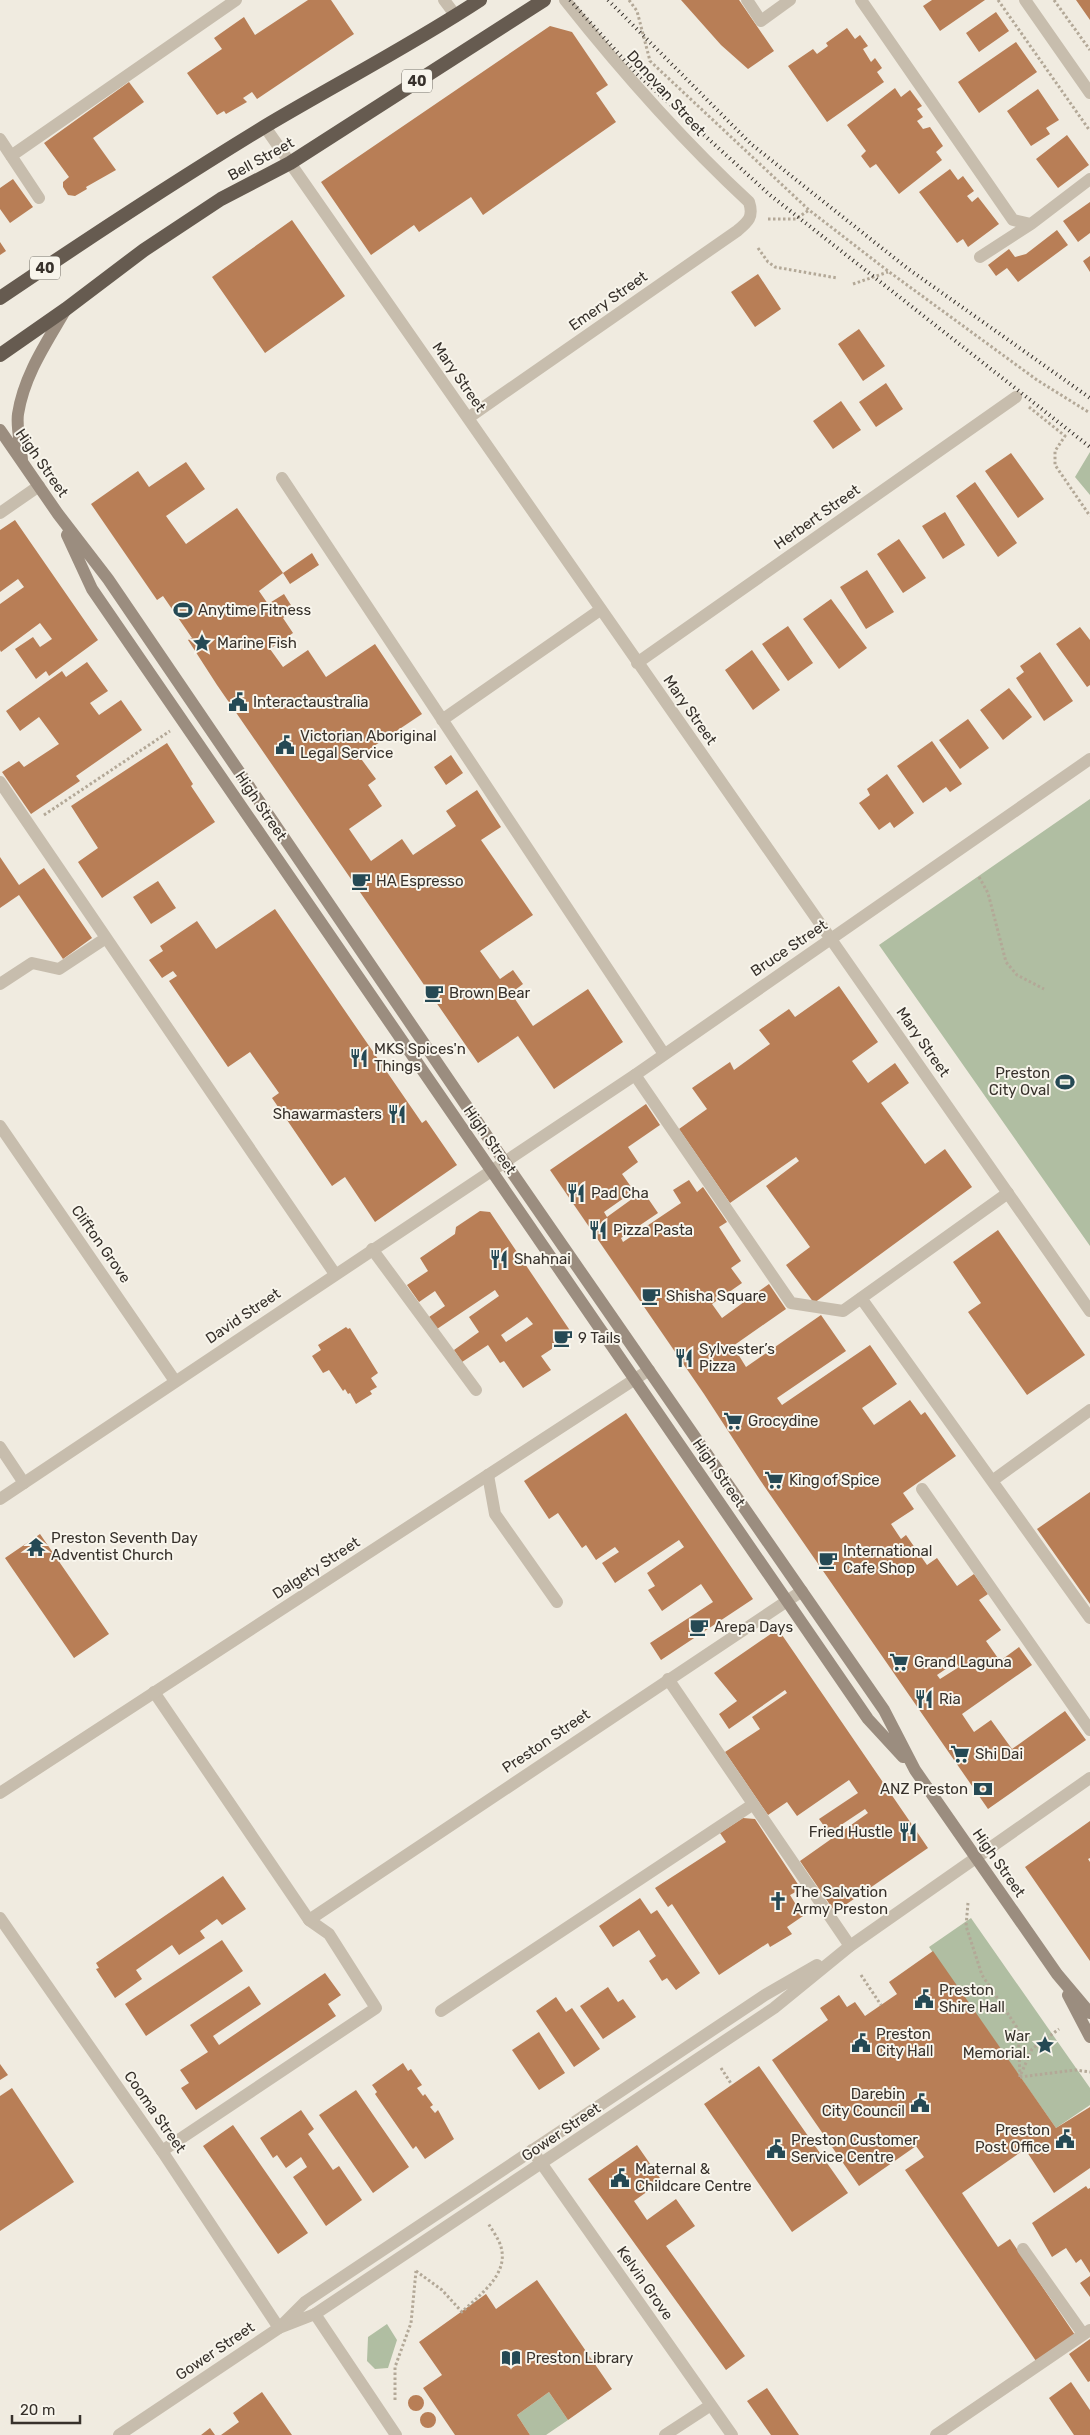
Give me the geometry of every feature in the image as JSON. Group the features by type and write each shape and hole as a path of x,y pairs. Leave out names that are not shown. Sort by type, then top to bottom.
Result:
{"highway":[{"name":"Bell Street","path":"0,298 89,238 265,127 456,16 480,0"},
{"name":"Bell Street","path":"0,355 66,309 144,250 220,199 290,163 544,0"}],"main road":[{"path":"22,463 18,416 23,393 33,366 66,309"},
{"name":"High Street","path":"0,430 58,514 108,579 504,1161 884,1710 915,1770 1057,1974 1090,2013"},
{"name":"High Street","path":"58,514 92,589 868,1719 915,1770"},
{"name":"High Street","path":"1057,1974 1090,2037"}],"street":[{"path":"11,156 236,0"},
{"path":"444,0 456,16"},
{"name":"Donovan Street","path":"566,0 605,50 663,116 749,202 752,210 750,218"},
{"path":"747,0 761,21 790,0"},
{"path":"861,0 1013,220 1031,224"},
{"path":"1025,0 1090,93"},
{"name":"Mary Street","path":"265,127 1090,1311"},
{"path":"0,139 39,198"},
{"path":"980,257 1031,224 1090,179"},
{"name":"Emery Street","path":"468,418 737,231 750,218"},
{"name":"Herbert Street","path":"637,663 1016,397"},
{"path":"282,478 664,1054"},
{"path":"0,513 38,486"},
{"path":"442,720 600,610"},
{"name":"Bruce Street","path":"504,1161 635,1075 1090,759"},
{"path":"0,782 335,1274"},
{"path":"0,984 32,963 59,969 106,938"},
{"path":"635,1075 791,1303 843,1311 1008,1193"},
{"name":"Clifton Grove","path":"0,1126 175,1381"},
{"name":"David Street","path":"0,1499 504,1161"},
{"path":"372,1249 476,1390"},
{"path":"861,1298 1090,1618"},
{"name":"Dalgety Street","path":"0,1793 649,1370"},
{"path":"992,1481 1090,1410"},
{"path":"0,1447 24,1483"},
{"path":"488,1475 495,1514 557,1602"},
{"path":"922,1490 1090,1730"},
{"name":"Preston Street","path":"309,1920 802,1591"},
{"path":"668,1679 752,1805 850,1946"},
{"path":"154,1692 309,1920 328,1934 376,2008 162,2152"},
{"name":"Gower Street","path":"279,2328 315,2314 774,2008 850,1946 1090,1778"},
{"path":"441,2011 752,1805"},
{"name":"Cooma Street","path":"0,1918 162,2152 279,2328"},
{"name":"Gower Street","path":"119,2435 279,2328 305,2302 532,2150 765,1995 850,1946"},
{"name":"Kelvin Grove","path":"532,2150 732,2435"},
{"path":"936,2435 1087,2332 1023,2249"},
{"path":"315,2314 396,2435"},
{"path":"664,2435 711,2405"}],"path":[{"path":"629,0 637,11 650,61 809,210 888,271 1037,380 1090,413"},
{"path":"998,0 1090,131"},
{"path":"1054,0 1090,50"},
{"path":"750,218 796,219 809,210"},
{"path":"758,248 768,262 775,267 837,278"},
{"path":"853,284 888,271"},
{"path":"1037,380 1016,397 1065,436 1055,451 1055,465 1090,516"},
{"path":"29,825 170,730"},
{"path":"979,877 988,893 1006,962 1017,975 1044,989"},
{"path":"968,1903 966,1926 982,1975 1018,2028 1020,2077"},
{"path":"861,1975 881,2004"},
{"path":"1020,2077 1032,2049 1058,2029"},
{"path":"721,2068 732,2085"},
{"path":"1020,2077 1075,2070 1090,2072"},
{"path":"395,2404 395,2367 411,2323 416,2271 442,2290 462,2312 487,2288 501,2270 502,2248 488,2223"}],"green space":[{"path":"1090,452 1090,495 1075,477"},
{"name":"Preston City Oval","path":"1090,799 1090,1246 879,945"},
{"path":"971,1918 1090,2088 1090,2105 1056,2128 929,1947"},
{"path":"387,2324 397,2340 388,2368 375,2369 367,2361 368,2337"},
{"path":"549,2392 568,2420 546,2435 530,2435 517,2415"}],"building":[{"path":"308,0 331,0 354,34 257,99 252,92 243,98 247,102 226,114 224,111 217,115 187,73 222,49 214,38 244,17 255,35"},
{"path":"681,0 739,0 774,51 748,69 721,45"},
{"path":"932,0 985,0 940,31 923,6"},
{"path":"1076,0 1090,0 1090,20"},
{"path":"996,12 1009,31 979,52 966,33"},
{"path":"550,26 572,32 608,85 596,93 616,122 483,215 471,197 419,232 414,225 371,255 321,182"},
{"path":"847,28 855,39 860,35 868,46 863,49 871,62 875,58 882,68 877,72 884,82 827,122 788,66 813,49 817,54 828,46 826,43"},
{"path":"1016,42 1037,72 979,113 958,82"},
{"path":"129,82 144,102 93,138 116,170 86,187 87,189 75,196 68,195 63,187 63,182 69,177 44,143"},
{"path":"895,88 901,97 910,90 922,106 917,109 923,117 917,121 923,129 930,127 943,146 936,152 942,160 899,194 876,164 870,168 861,156 866,151 847,125"},
{"path":"1038,89 1059,120 1046,128 1050,134 1031,146 1007,111"},
{"path":"1067,135 1089,165 1058,188 1036,159"},
{"path":"950,169 958,180 963,176 974,191 967,196 972,202 978,197 999,224 968,247 963,239 957,243 919,192"},
{"path":"13,179 33,207 10,223 0,209 0,188"},
{"path":"1090,202 1090,233 1078,242 1063,221"},
{"path":"292,220 345,296 265,353 212,277"},
{"path":"1057,230 1068,245 1018,282 1007,268 996,276 988,265 1009,249 1015,257 1026,254"},
{"path":"0,242 6,251 0,255"},
{"path":"1090,256 1090,272 1083,261"},
{"path":"758,274 781,309 755,327 731,292"},
{"path":"859,329 885,366 863,381 838,344"},
{"path":"886,383 903,409 876,427 859,402"},
{"path":"841,401 861,430 833,449 813,421"},
{"path":"1011,453 1044,499 1018,518 985,471"},
{"path":"186,462 205,489 166,516 186,544 237,508 283,573 259,591 268,604 284,594 294,610 283,618 293,633 270,649 283,667 308,650 326,677 375,644 422,714 359,756 376,779 368,785 382,806 349,829 371,861 402,839 413,855 456,826 446,811 477,790 501,827 481,840 533,915 480,951 500,979 513,970 523,984 511,993 533,1026 588,989 623,1042 554,1089 518,1036 478,1063 217,685 188,640 192,638 163,596 157,600 91,504 138,471 149,487"},
{"path":"975,482 1017,543 998,557 956,496"},
{"path":"945,512 965,545 943,559 922,526"},
{"path":"15,520 98,640 49,676 46,671 36,679 15,649 33,637 40,647 52,639 40,623 1,652 0,650 0,604 24,587 18,579 0,592 0,530"},
{"path":"899,539 926,578 903,593 877,554"},
{"path":"312,553 319,565 290,584 283,573"},
{"path":"867,570 894,612 866,629 840,587"},
{"path":"831,599 867,648 839,669 803,619"},
{"path":"788,626 813,663 788,681 762,644"},
{"path":"1080,627 1090,640 1090,685 1087,687 1056,644"},
{"path":"752,650 780,690 753,710 725,670"},
{"path":"1040,652 1073,701 1044,721 1016,678 1024,672 1020,666"},
{"path":"87,662 108,691 90,703 99,715 121,700 142,730 76,776 80,781 31,814 2,772 19,761 24,767 59,744 39,717 20,731 6,711 62,671 66,677"},
{"path":"1009,688 1032,717 1003,740 980,710"},
{"path":"968,719 989,748 960,769 939,740"},
{"path":"932,741 962,784 950,792 946,787 923,803 897,766"},
{"path":"167,743 193,784 191,786 215,822 102,898 78,862 98,848 71,806"},
{"path":"451,755 463,773 446,785 434,767"},
{"path":"887,774 914,813 894,828 890,822 879,830 859,803 870,795 867,789"},
{"path":"0,857 19,885 44,868 92,938 63,959 19,895 0,908"},
{"path":"158,881 176,908 151,924 133,897"},
{"path":"275,909 422,1123 426,1120 457,1165 375,1222 345,1177 332,1186 272,1098 279,1093 250,1052 228,1067 169,981 177,976 173,971 162,978 149,960 163,951 160,946 197,921 216,949"},
{"path":"839,986 878,1042 852,1061 868,1083 895,1063 909,1083 881,1103 925,1164 945,1149 972,1187 814,1303 786,1265 810,1247 766,1186 799,1161 796,1157 730,1203 679,1129 707,1109 692,1088 730,1062 734,1070 770,1044 759,1030 789,1009 795,1017"},
{"path":"646,1104 660,1125 628,1147 638,1162 622,1174 634,1191 604,1212 607,1217 643,1191 658,1213 621,1238 623,1242 681,1203 673,1190 689,1180 697,1192 703,1187 727,1222 719,1227 741,1261 731,1268 742,1283 712,1304 722,1318 769,1284 786,1309 733,1346 746,1367 821,1315 846,1351 777,1398 782,1405 870,1345 897,1384 862,1408 874,1425 910,1400 921,1415 925,1412 956,1456 903,1493 914,1509 891,1524 901,1539 906,1535 927,1565 937,1558 957,1586 974,1574 988,1594 979,1600 1001,1630 986,1641 1000,1661 1019,1647 1032,1665 962,1714 974,1732 991,1720 1012,1749 1065,1711 1086,1740 988,1809 760,1480 704,1394 550,1170","holes":["956,1662 959,1667 940,1679 937,1675"]},
{"path":"480,1211 490,1212 573,1335 541,1356 551,1370 523,1388 504,1361 500,1363 488,1345 462,1362 454,1350 479,1332 469,1317 499,1296 495,1290 437,1329 429,1317 445,1306 435,1291 419,1302 407,1285 428,1271 420,1258 455,1234 456,1227","holes":["527,1317 533,1324 506,1342 501,1335"]},
{"path":"998,1230 1085,1355 1027,1395 968,1312 981,1303 953,1262"},
{"path":"346,1327 350,1328 378,1373 371,1378 377,1387 370,1391 372,1394 356,1404 350,1393 348,1394 345,1389 343,1391 329,1370 323,1373 312,1356 321,1350 318,1345"},
{"path":"626,1413 753,1599 661,1660 650,1643 713,1602 701,1584 662,1611 648,1590 655,1586 647,1573 684,1547 679,1540 615,1583 602,1563 619,1552 615,1547 596,1560 586,1545 582,1548 558,1513 549,1519 524,1481"},
{"path":"1090,1492 1090,1604 1037,1529"},
{"path":"40,1534 109,1634 74,1658 5,1558"},
{"path":"775,1631 780,1632 928,1848 835,1912 800,1861 868,1813 865,1809 829,1833 819,1819 858,1793 849,1780 797,1816 787,1802 768,1815 725,1752 760,1729 752,1717 787,1693 785,1690 729,1729 719,1714 737,1701 714,1673"},
{"path":"743,1818 755,1819 801,1889 790,1895 803,1916 787,1927 792,1934 770,1947 768,1943 719,1975 672,1904 668,1907 655,1888 726,1842 720,1833"},
{"path":"1090,1821 1090,1858 1088,1859 1090,1862 1090,1961 1025,1867"},
{"path":"223,1876 246,1909 222,1925 217,1919 200,1931 205,1938 179,1955 172,1945 136,1970 142,1979 115,1998 96,1969 99,1968 96,1963"},
{"path":"640,1898 651,1914 657,1910 700,1973 676,1990 667,1978 662,1981 649,1961 656,1956 639,1930 613,1947 599,1926"},
{"path":"222,1940 243,1971 146,2036 125,2004"},
{"name":"Darebin City Council","path":"933,1951 1056,2128 1090,2107 1090,2168 1054,2193 1025,2149 962,2193 998,2247 1010,2239 1075,2335 1036,2361 905,2170 924,2157 916,2146 859,2186 772,2060 828,2020 820,2008 839,1995 847,2007 855,2002 865,2016 897,1994 889,1982"},
{"path":"325,1973 341,1995 328,2004 336,2016 196,2110 181,2088 189,2083 180,2070 208,2052 190,2025 249,1986 261,2004 213,2036 219,2045"},
{"path":"608,1987 618,2002 623,1999 636,2017 603,2039 580,2006"},
{"path":"556,1997 566,2012 572,2008 600,2049 574,2067 536,2011"},
{"path":"539,2032 565,2073 539,2090 512,2050"},
{"path":"403,2063 408,2071 411,2069 422,2085 417,2088 423,2096 425,2094 433,2105 430,2107 435,2113 438,2110 454,2139 425,2159 416,2146 413,2149 375,2094 377,2092 372,2085"},
{"path":"0,2064 8,2075 0,2080"},
{"name":"Preston Customer Service Centre","path":"759,2066 848,2193 792,2232 704,2104"},
{"path":"12,2088 74,2182 0,2231 0,2096"},
{"path":"356,2090 409,2167 373,2193 319,2115"},
{"path":"301,2110 314,2129 308,2134 333,2170 339,2166 362,2200 326,2226 293,2177 307,2167 301,2157 286,2168 277,2155 273,2158 260,2138"},
{"path":"233,2125 308,2233 278,2254 203,2146"},
{"path":"637,2145 662,2181 634,2201 647,2220 676,2199 695,2226 666,2246 745,2356 726,2370 588,2179"},
{"path":"1086,2186 1088,2189 1090,2188 1090,2273 1081,2259 1076,2263 1066,2248 1052,2257 1032,2223"},
{"path":"1090,2276 1090,2297 1080,2283"},
{"name":"Preston Library","path":"537,2280 612,2389 568,2420 549,2392 517,2415 530,2435 455,2435 423,2388 442,2375 419,2342 486,2294 496,2309"},
{"path":"1090,2339 1090,2381 1088,2382 1069,2354"},
{"path":"1071,2382 1090,2410 1090,2435 1074,2435 1049,2398"},
{"path":"767,2388 799,2435 771,2435 747,2401"},
{"path":"262,2392 292,2435 221,2435 239,2422 233,2413"},
{"path":"416,2395 422,2397 424,2403 422,2409 416,2411 410,2409 408,2403 410,2397"},
{"path":"428,2412 434,2414 436,2420 434,2426 428,2428 422,2426 420,2420 422,2414"},
{"path":"210,2428 215,2435 201,2435"}],"railway":[{"path":"570,0 636,73 770,195 1090,447"},
{"path":"608,0 751,144 907,268 1090,398"}],"place":[{"name":"Anytime Fitness","path":"183,610"},
{"name":"Marine Fish","path":"202,643"},
{"name":"Interactaustralia","path":"238,702"},
{"name":"Victorian Aboriginal Legal Service","path":"285,745"},
{"name":"HA Espresso","path":"361,881"},
{"name":"Brown Bear","path":"434,993"},
{"name":"MKS Spices'n Things","path":"359,1058"},
{"name":"Preston City Oval","path":"1065,1082"},
{"name":"Shawarmasters","path":"397,1114"},
{"name":"Pad Cha","path":"576,1193"},
{"name":"Pizza Pasta","path":"598,1230"},
{"name":"Shahnai","path":"499,1259"},
{"name":"Shisha Square","path":"651,1296"},
{"name":"9 Tails","path":"563,1338"},
{"name":"Sylvester’s Pizza","path":"684,1358"},
{"name":"Grocydine","path":"733,1421"},
{"name":"King of Spice","path":"774,1480"},
{"name":"Preston Seventh Day Adventist Church","path":"36,1547"},
{"name":"International Cafe Shop","path":"828,1560"},
{"name":"Arepa Days","path":"699,1627"},
{"name":"Grand Laguna","path":"899,1662"},
{"name":"Ria","path":"924,1699"},
{"name":"Shi Dai","path":"960,1754"},
{"name":"ANZ Preston","path":"983,1789"},
{"name":"Fried Hustle","path":"908,1832"},
{"name":"The Salvation Army Preston","path":"778,1901"},
{"name":"Preston Shire Hall","path":"924,1999"},
{"name":"Preston City Hall","path":"861,2043"},
{"name":"War Memorial.","path":"1045,2045"},
{"name":"Darebin City Council","path":"920,2103"},
{"name":"Preston Post Office","path":"1065,2139"},
{"name":"Preston Customer Service Centre","path":"776,2149"},
{"name":"Maternal & Childcare Centre","path":"620,2178"},
{"name":"Preston Library","path":"511,2358"}]}
